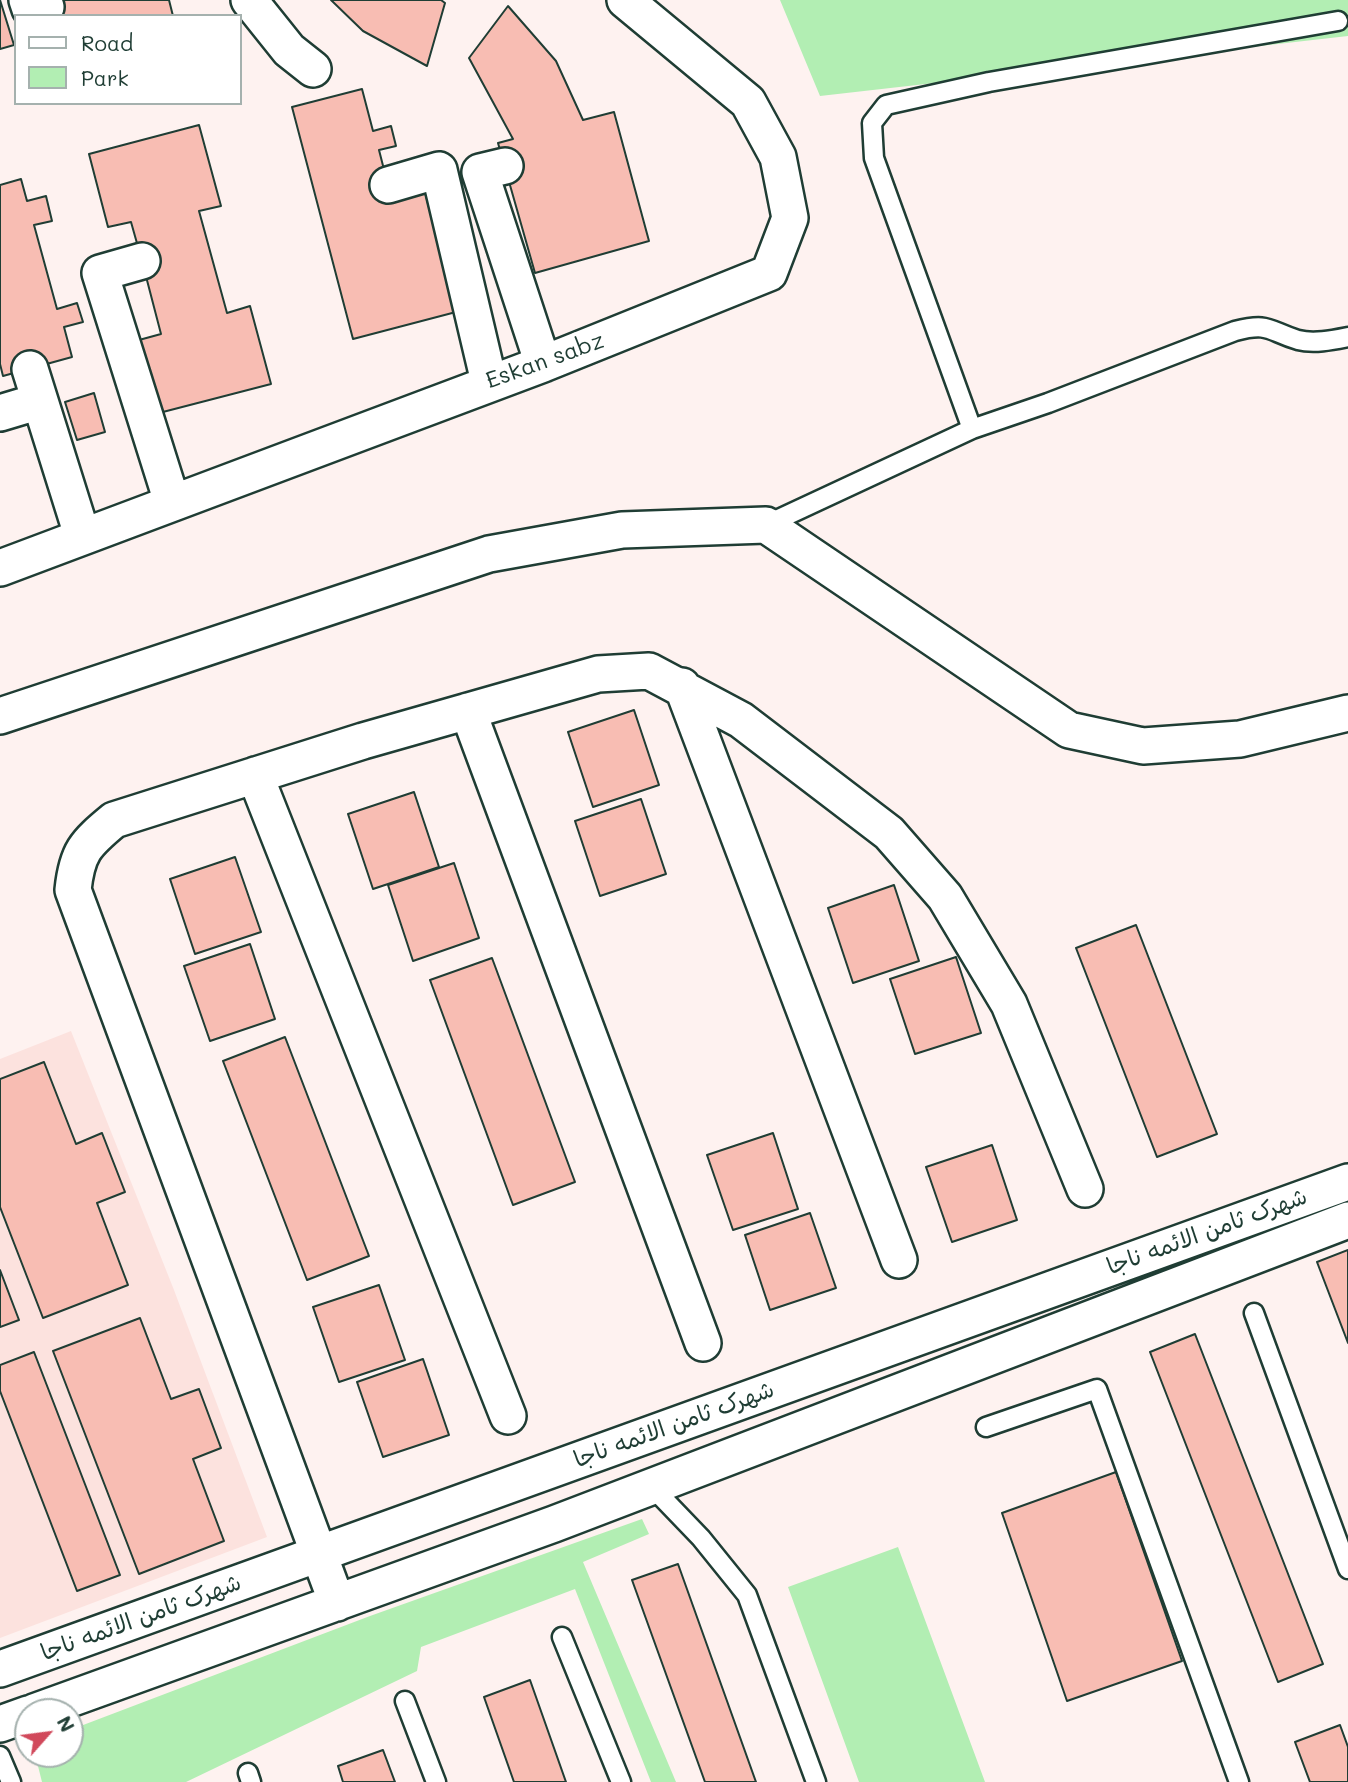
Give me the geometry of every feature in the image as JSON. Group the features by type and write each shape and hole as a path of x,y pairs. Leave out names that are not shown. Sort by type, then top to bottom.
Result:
{"street":[{"path":"248,0 289,50 313,69"},
{"name":"Eskan sabz","path":"0,568 489,382 543,364 769,273 790,218 778,157 748,103 625,0"},
{"path":"505,166 481,172 543,364"},
{"path":"388,185 439,170 489,382"},
{"path":"142,261 100,273 172,502"},
{"path":"0,413 35,385 82,535"},
{"path":"0,716 489,554 622,530 766,525 1069,730 1143,746 1240,739 1348,713"},
{"path":"337,1603 74,890 76,866 85,844 114,820 468,711 598,674 649,671 682,686 741,720 889,833 945,897 1009,1004 1085,1189"},
{"path":"682,686 899,1260"},
{"path":"468,711 703,1343"},
{"path":"256,775 508,1416"},
{"name":"شهرک ثامن الائمه ناجا","path":"0,1669 1348,1182"},
{"name":"شهرک ثامن الائمه ناجا","path":"73,1698 652,1487 1348,1220"},
{"path":"974,1316 987,1358"}],"lane":[{"path":"972,429 874,159 872,123 886,105 989,82 1338,21"},
{"path":"766,525 972,429 1257,325 1299,340 1328,341 1348,337"},
{"path":"1254,1313 1348,1569"},
{"path":"986,1427 1097,1389 1240,1782"},
{"path":"652,1487 701,1538 747,1595 816,1782"},
{"path":"562,1637 621,1782"},
{"path":"405,1700 436,1782"},
{"path":"0,1756 11,1782"}],"shaded area":[{"path":"71,1031 174,1290 267,1537 0,1638 0,1059"}],"green space":[{"path":"780,0 1348,0 1348,36 820,96"},
{"path":"642,1519 649,1534 583,1562 676,1782 651,1782 575,1589 421,1647 417,1671 186,1782 42,1782 38,1768 84,1768 84,1725 370,1616"},
{"path":"898,1547 985,1782 859,1782 788,1587"}],"building":[{"path":"0,0 14,45 0,49"},
{"path":"44,0 169,0 172,14 48,14"},
{"path":"331,0 441,0 445,3 427,66 363,31"},
{"path":"508,6 556,61 583,120 614,112 649,241 535,273 498,143 513,139 469,58"},
{"path":"362,89 373,131 391,126 396,146 379,150 392,201 425,192 456,312 353,339 292,107"},
{"path":"199,125 221,206 199,211 227,313 250,306 271,384 159,413 139,340 161,334 142,261 131,222 108,227 89,154"},
{"path":"21,179 27,201 46,196 52,221 34,225 57,309 77,303 83,322 64,327 72,357 3,376 0,364 0,185"},
{"path":"94,393 105,432 77,440 65,402"},
{"path":"634,710 659,785 593,807 568,732"},
{"path":"414,792 439,867 373,889 348,814"},
{"path":"641,799 666,874 600,896 575,821"},
{"path":"235,857 261,932 195,954 170,879"},
{"path":"454,863 479,938 413,961 388,885"},
{"path":"894,885 919,961 853,983 828,908"},
{"path":"1136,925 1217,1134 1157,1157 1076,948"},
{"path":"250,944 275,1019 210,1041 184,966"},
{"path":"956,957 981,1033 915,1054 890,979"},
{"path":"492,958 575,1182 513,1205 430,980"},
{"path":"285,1037 369,1256 307,1280 223,1061"},
{"path":"44,1062 76,1144 102,1133 125,1192 97,1203 128,1285 43,1318 0,1207 0,1079"},
{"path":"773,1133 798,1209 733,1230 707,1155"},
{"path":"992,1145 1017,1220 952,1242 926,1167"},
{"path":"810,1213 836,1288 770,1310 745,1235"},
{"path":"1348,1250 1348,1343 1317,1262"},
{"path":"0,1270 19,1320 0,1327"},
{"path":"379,1285 405,1360 339,1382 313,1307"},
{"path":"140,1318 171,1399 199,1389 221,1448 193,1459 224,1541 139,1574 53,1351"},
{"path":"1195,1334 1323,1664 1278,1682 1150,1352"},
{"path":"34,1352 120,1575 77,1591 0,1391 0,1365"},
{"path":"423,1359 449,1435 383,1457 357,1382"},
{"path":"1116,1472 1182,1661 1067,1701 1002,1513"},
{"path":"678,1564 756,1782 705,1782 632,1580"},
{"path":"530,1680 566,1782 514,1782 484,1697"},
{"path":"1340,1725 1348,1747 1348,1782 1310,1782 1295,1742"},
{"path":"383,1750 395,1782 343,1782 338,1766"}]}
